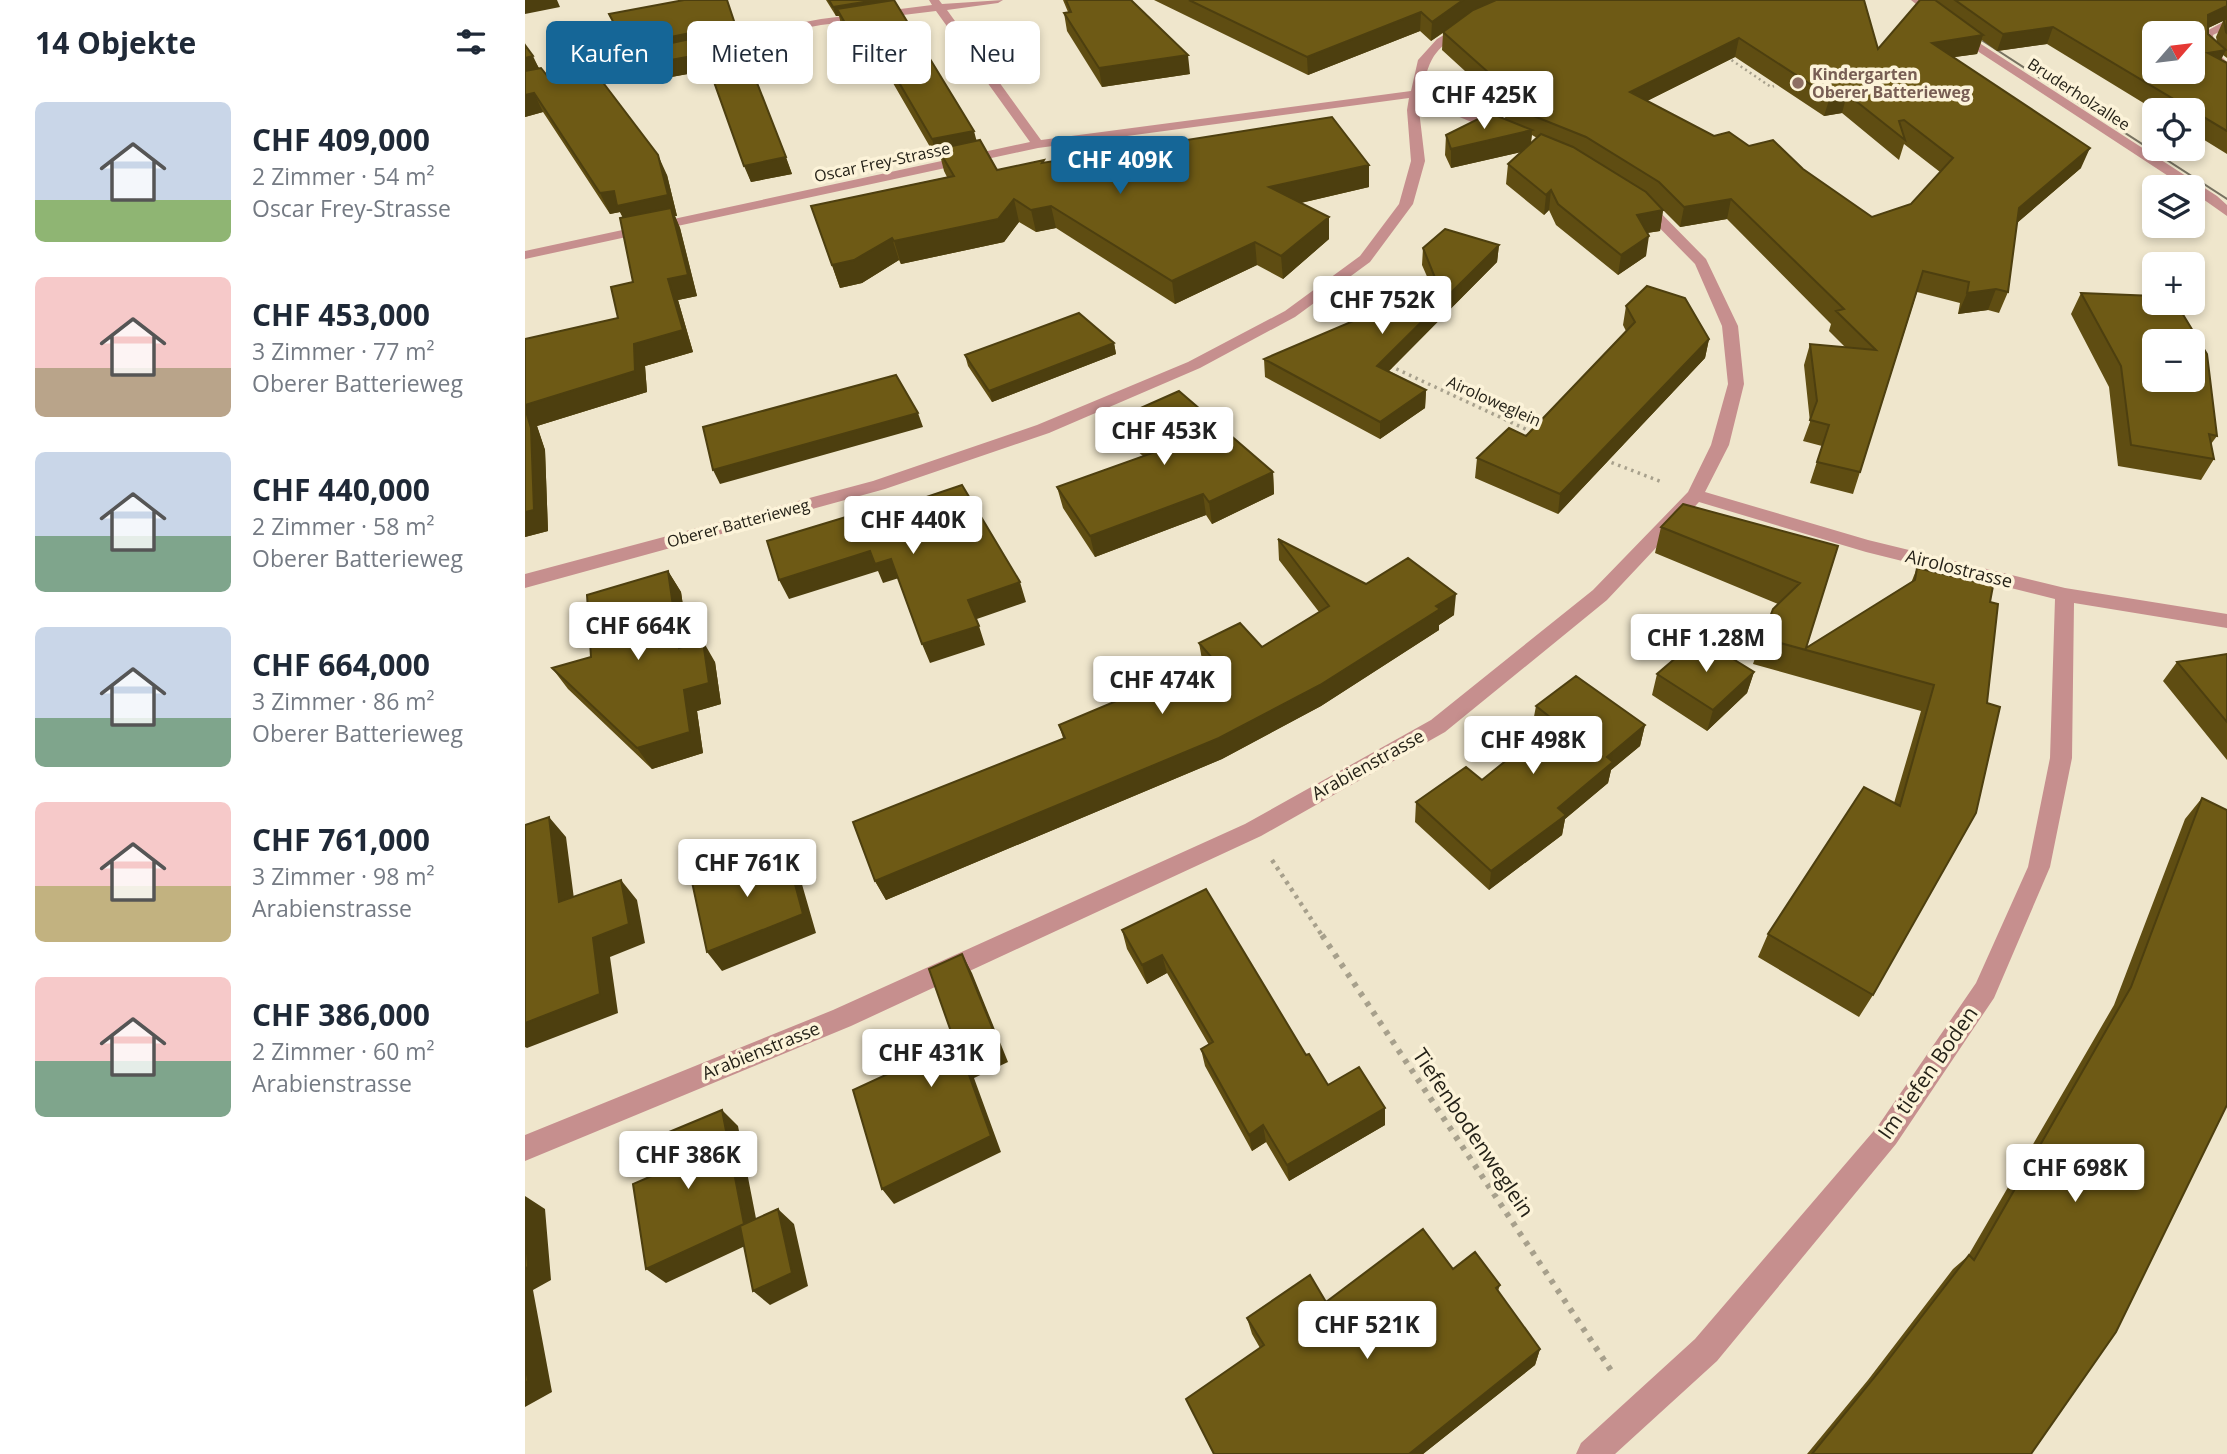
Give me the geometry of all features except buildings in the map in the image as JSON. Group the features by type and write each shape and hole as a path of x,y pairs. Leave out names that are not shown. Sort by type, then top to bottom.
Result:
{"street":[{"path":"813,23 937,3 998,0"},
{"name":"Bruderholzallee","path":"1916,0 1963,37 2212,199 2227,212"},
{"path":"937,3 1038,144"},
{"name":"Oberer Batterieweg","path":"525,580 879,485 1043,429 1194,365 1290,314 1365,260 1406,204 1418,161 1413,110 1422,62 1441,41 1480,16"},
{"path":"2227,23 2207,34 2209,51 2227,68"},
{"path":"525,86 676,50"},
{"path":"1415,94 1520,137"},
{"name":"Oscar Frey-Strasse","path":"525,255 936,169 1038,144 1415,94"},
{"name":"Arabienstrasse","path":"525,1148 842,1018 1252,830 1438,726 1600,595 1695,495 1720,445 1737,384 1730,326 1701,262 1649,207 1629,194"},
{"name":"Airolostrasse","path":"1695,495 1866,546 2065,595 2227,621"},
{"name":"Im tiefen Boden","path":"1591,1454 1706,1350 1887,1135 1985,990 2039,867 2061,758 2065,595"}],"path":[{"path":"1738,53 1725,56 1771,87 1774,86"},
{"name":"Airoloweglein","path":"1379,361 1535,434"},
{"path":"1597,457 1695,495"},
{"name":"Tiefenbodenweglein","path":"1252,830 1638,1411"}],"tram line":[{"path":"1983,41 2227,199"}],"place":[{"name":"Kindergarten Oberer Batterieweg","path":"1798,83"}]}
